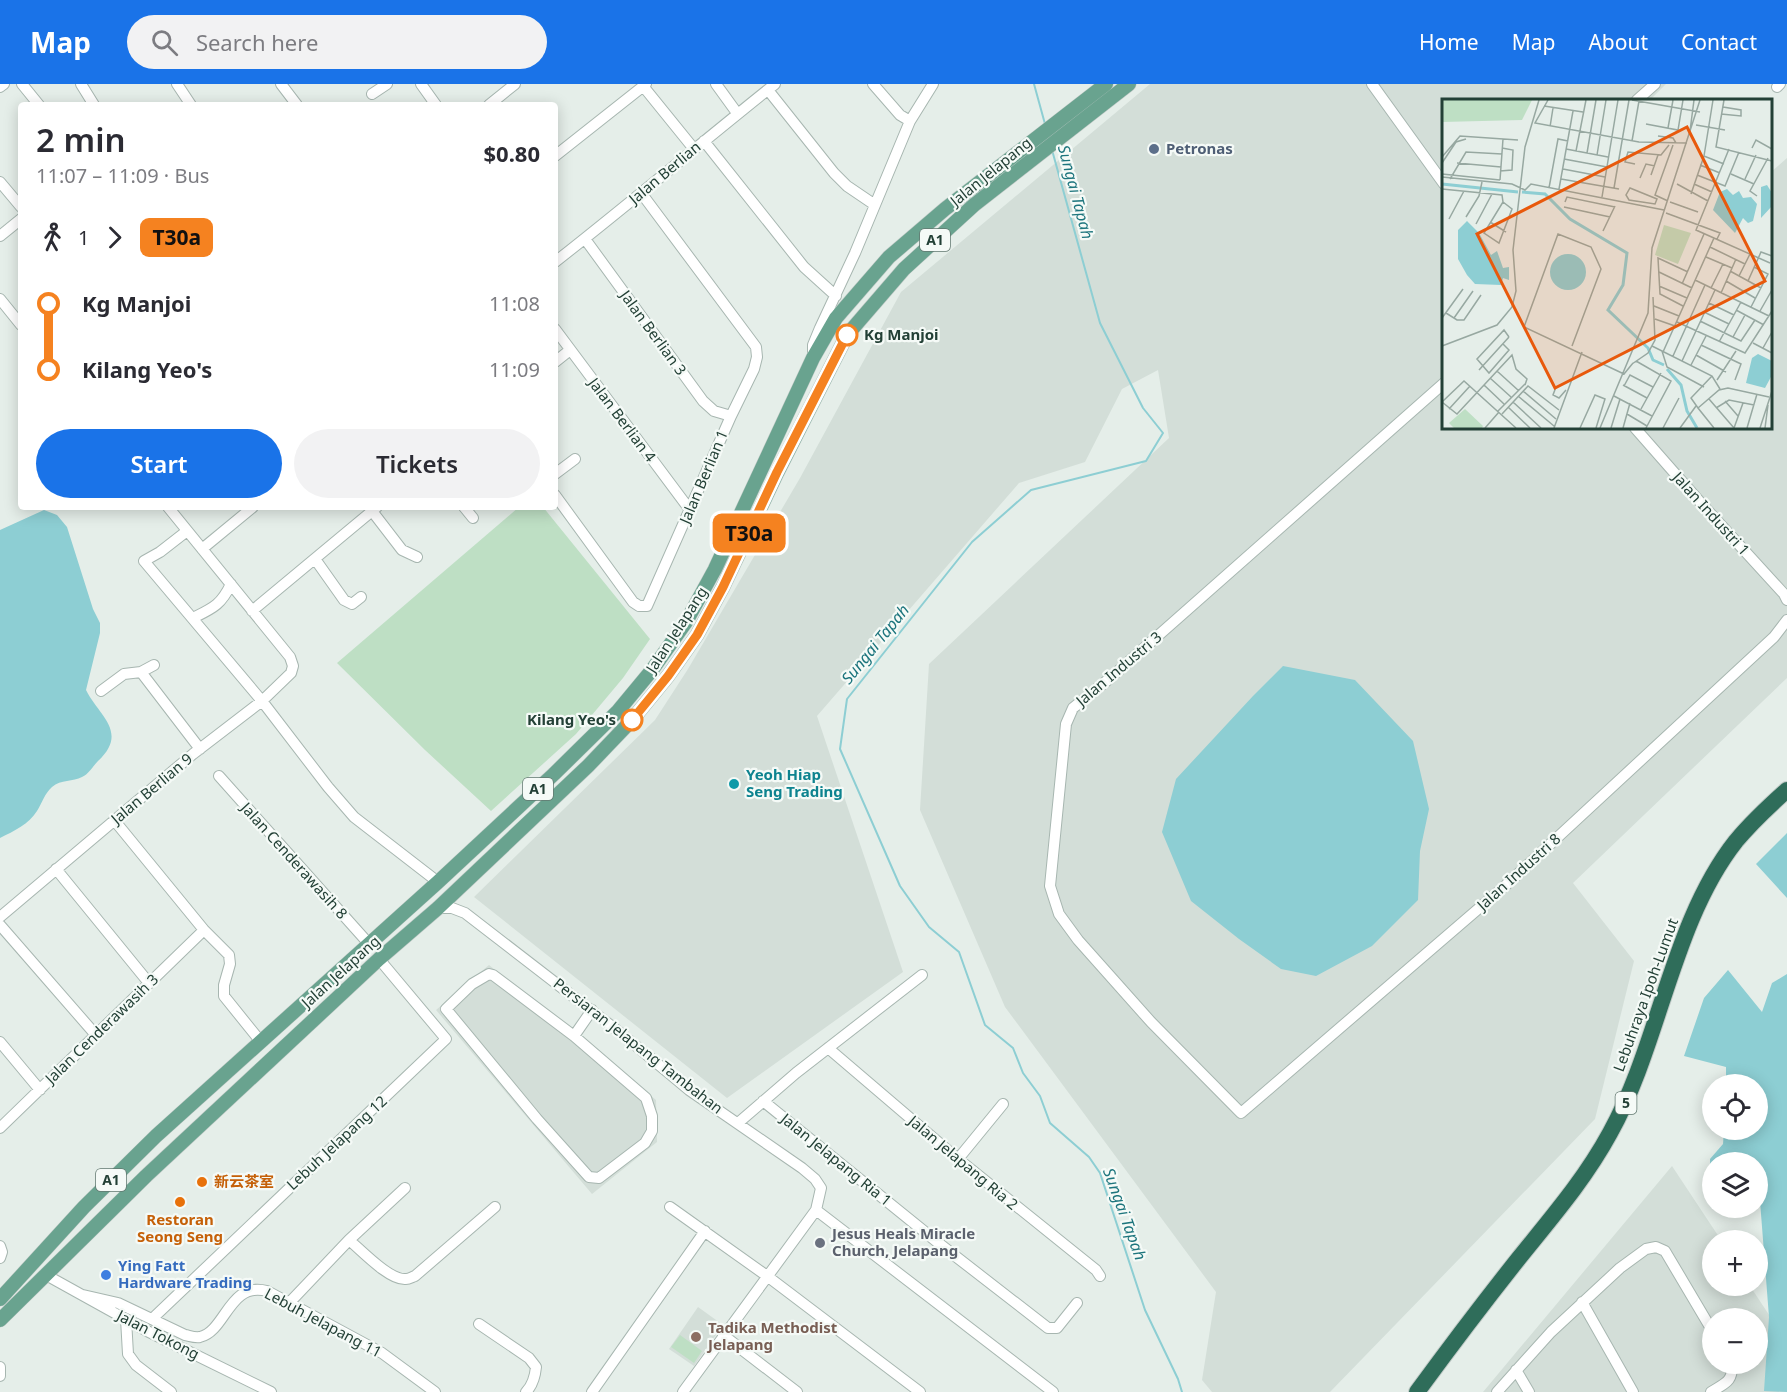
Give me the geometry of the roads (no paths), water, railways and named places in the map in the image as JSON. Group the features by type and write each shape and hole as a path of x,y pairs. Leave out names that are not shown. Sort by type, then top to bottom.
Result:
{"highway":[{"name":"Lebuhraya Ipoh-Lumut","path":"1417,1392 1560,1209 1595,1160 1624,1107 1689,927 1715,874 1736,842 1787,790"}],"main road":[{"name":"Jalan Jelapang","path":"0,1299 84,1208 156,1136 370,945 618,711 652,670 686,622 715,568 813,358 836,318 889,257 945,208 1106,84"},
{"name":"Jalan Jelapang","path":"0,1320 146,1176 379,959 438,908 588,766 632,720 676,666 697,635 847,335 904,269 974,205 1129,84"},
{"path":"813,358 831,340 837,336 847,335 844,321 856,296"},
{"path":"156,1136 164,1140 171,1140 198,1128"},
{"path":"146,1176 159,1152 156,1136"}],"street":[{"path":"0,87 4,84"},
{"path":"22,84 37,102"},
{"path":"81,84 92,102"},
{"path":"177,84 189,102"},
{"path":"281,84 295,102"},
{"path":"372,94 387,84"},
{"path":"421,84 434,102"},
{"path":"493,102 515,84"},
{"path":"716,84 738,113"},
{"path":"873,84 900,115 910,121"},
{"path":"813,358 813,345 910,121 933,84"},
{"path":"1372,84 1442,183"},
{"path":"1638,99 1655,84"},
{"path":"558,154 644,85 694,149"},
{"path":"771,87 834,173 847,186 875,206"},
{"name":"Jalan Berlian","path":"558,260 642,194 771,87"},
{"path":"704,141 804,267 836,296"},
{"path":"0,182 18,203"},
{"name":"Jalan Berlian 1","path":"558,499 633,602 639,606 647,606 754,369 757,357 756,347 642,194"},
{"path":"0,236 18,221"},
{"name":"Jalan Berlian 3","path":"585,239 703,401 714,411 731,416"},
{"path":"0,299 18,318"},
{"name":"Jalan Berlian 4","path":"558,333 690,510"},
{"path":"558,360 570,350"},
{"name":"Jalan Industri 3","path":"1241,1113 1151,1022 1078,940 1059,914 1050,886 1066,724 1073,708 1109,680 1442,384"},
{"name":"Jalan Industri 1","path":"1636,429 1787,600"},
{"path":"558,472 575,459"},
{"path":"170,510 252,611 373,510"},
{"path":"202,549 249,510"},
{"path":"375,510 402,550 417,557"},
{"path":"467,510 473,518"},
{"path":"187,531 144,561 262,701 354,817 438,882"},
{"path":"315,560 344,600 348,603 355,603 361,597"},
{"path":"193,618 216,607 224,599 231,584"},
{"name":"Jalan Berlian 9","path":"0,916 200,749 262,701 291,672 293,666 290,657 252,611"},
{"name":"Jalan Industri 8","path":"1241,1113 1506,885 1774,637 1787,620"},
{"path":"100,691 124,674 141,672 154,665"},
{"path":"141,672 200,749"},
{"name":"Jalan Cenderawasih 8","path":"219,776 370,945"},
{"path":"114,820 204,930 229,955 230,964 224,985 224,996 261,1042"},
{"path":"56,869 149,983"},
{"path":"459,888 458,899 465,913"},
{"name":"Persiaran Jelapang Tambahan","path":"438,908 452,908 465,913 592,1010 689,1090 815,1179 821,1188 816,1210"},
{"path":"0,925 95,1034"},
{"name":"Jalan Cenderawasih 3","path":"0,1128 204,930"},
{"name":"Lebuh Jelapang 12","path":"152,1319 446,1039 379,959"},
{"path":"432,1021 472,984 489,974 493,975 574,1036 646,1098 652,1116 652,1131 645,1143 599,1178 589,1177 537,1119 446,1009"},
{"path":"738,1123 828,1048 922,975"},
{"path":"574,1036 592,1010"},
{"path":"0,1042 40,1090"},
{"name":"Jalan Jelapang Ria 2","path":"828,1048 958,1159 1096,1270 1100,1276"},
{"name":"Jalan Jelapang Ria 1","path":"763,1101 1048,1328 1057,1328 1077,1303"},
{"path":"958,1159 1003,1104"},
{"path":"290,1302 349,1239 405,1188"},
{"path":"349,1239 394,1277 406,1280 415,1276 495,1207"},
{"path":"670,1207 705,1230 920,1392"},
{"path":"684,1392 723,1335 816,1210 1053,1392"},
{"path":"592,1392 705,1230"},
{"path":"0,1246 2,1252 0,1258"},
{"path":"1497,1392 1582,1302 1646,1249 1656,1247 1665,1251 1702,1313"},
{"name":"Jalan Tokong","path":"46,1275 255,1389 272,1392"},
{"name":"Lebuh Jelapang 11","path":"152,1319 185,1335 197,1338 207,1334 240,1296 249,1290 258,1288 290,1302 382,1353 435,1392"},
{"path":"83,1295 118,1303 152,1319"},
{"path":"1582,1302 1634,1392"},
{"path":"126,1319 128,1354 136,1365 171,1392"},
{"path":"479,1324 529,1358 536,1367 535,1378 526,1392"},
{"path":"723,1335 797,1392"},
{"path":"0,1367 0,1376"},
{"path":"1516,1370 1529,1392"},
{"path":"1710,1392 1727,1382 1732,1374"}],"water":[{"path":"44,510 57,515 67,527 93,609 100,623 100,633 86,690 109,724 111,741 107,751 87,774 52,787 30,820 0,838 0,530"},
{"path":"1283,666 1355,680 1413,741 1429,809 1420,851 1418,900 1372,946 1316,976 1281,969 1191,901 1162,832 1176,779"},
{"path":"1787,833 1787,898 1756,864"},
{"path":"1728,970 1762,1012 1772,983 1787,974 1787,1392 1764,1391 1765,1374 1768,1374 1768,1230 1762,1230 1761,1218 1768,1218 1768,1152 1716,1152 1723,1144 1723,1140 1768,1140 1768,1074 1726,1074 1726,1067 1684,1056 1704,998"}],"waterway":[{"name":"Sungai Tapah","path":"1034,84 1045,124"},
{"name":"Sungai Tapah","path":"1052,150 1100,323 1143,408 1163,433 1146,461 1031,490 972,542 847,699 840,749 900,886 929,927 959,952 985,1025 1013,1048 1023,1073 1040,1096 1050,1123 1089,1157 1100,1173 1145,1310 1182,1392"}],"place":[{"name":"Petronas","path":"1154,149"},
{"name":"Kg Manjoi","path":"847,335"},
{"name":"Kilang Yeo's","path":"632,720"},
{"name":"Yeoh Hiap Seng Trading","path":"734,784"},
{"name":"新云茶室","path":"202,1182"},
{"name":"Restoran Seong Seng","path":"180,1202"},
{"name":"Jesus Heals Miracle Church, Jelapang","path":"820,1243"},
{"name":"Ying Fatt Hardware Trading","path":"106,1275"},
{"name":"Tadika Methodist Jelapang","path":"696,1337"}]}
